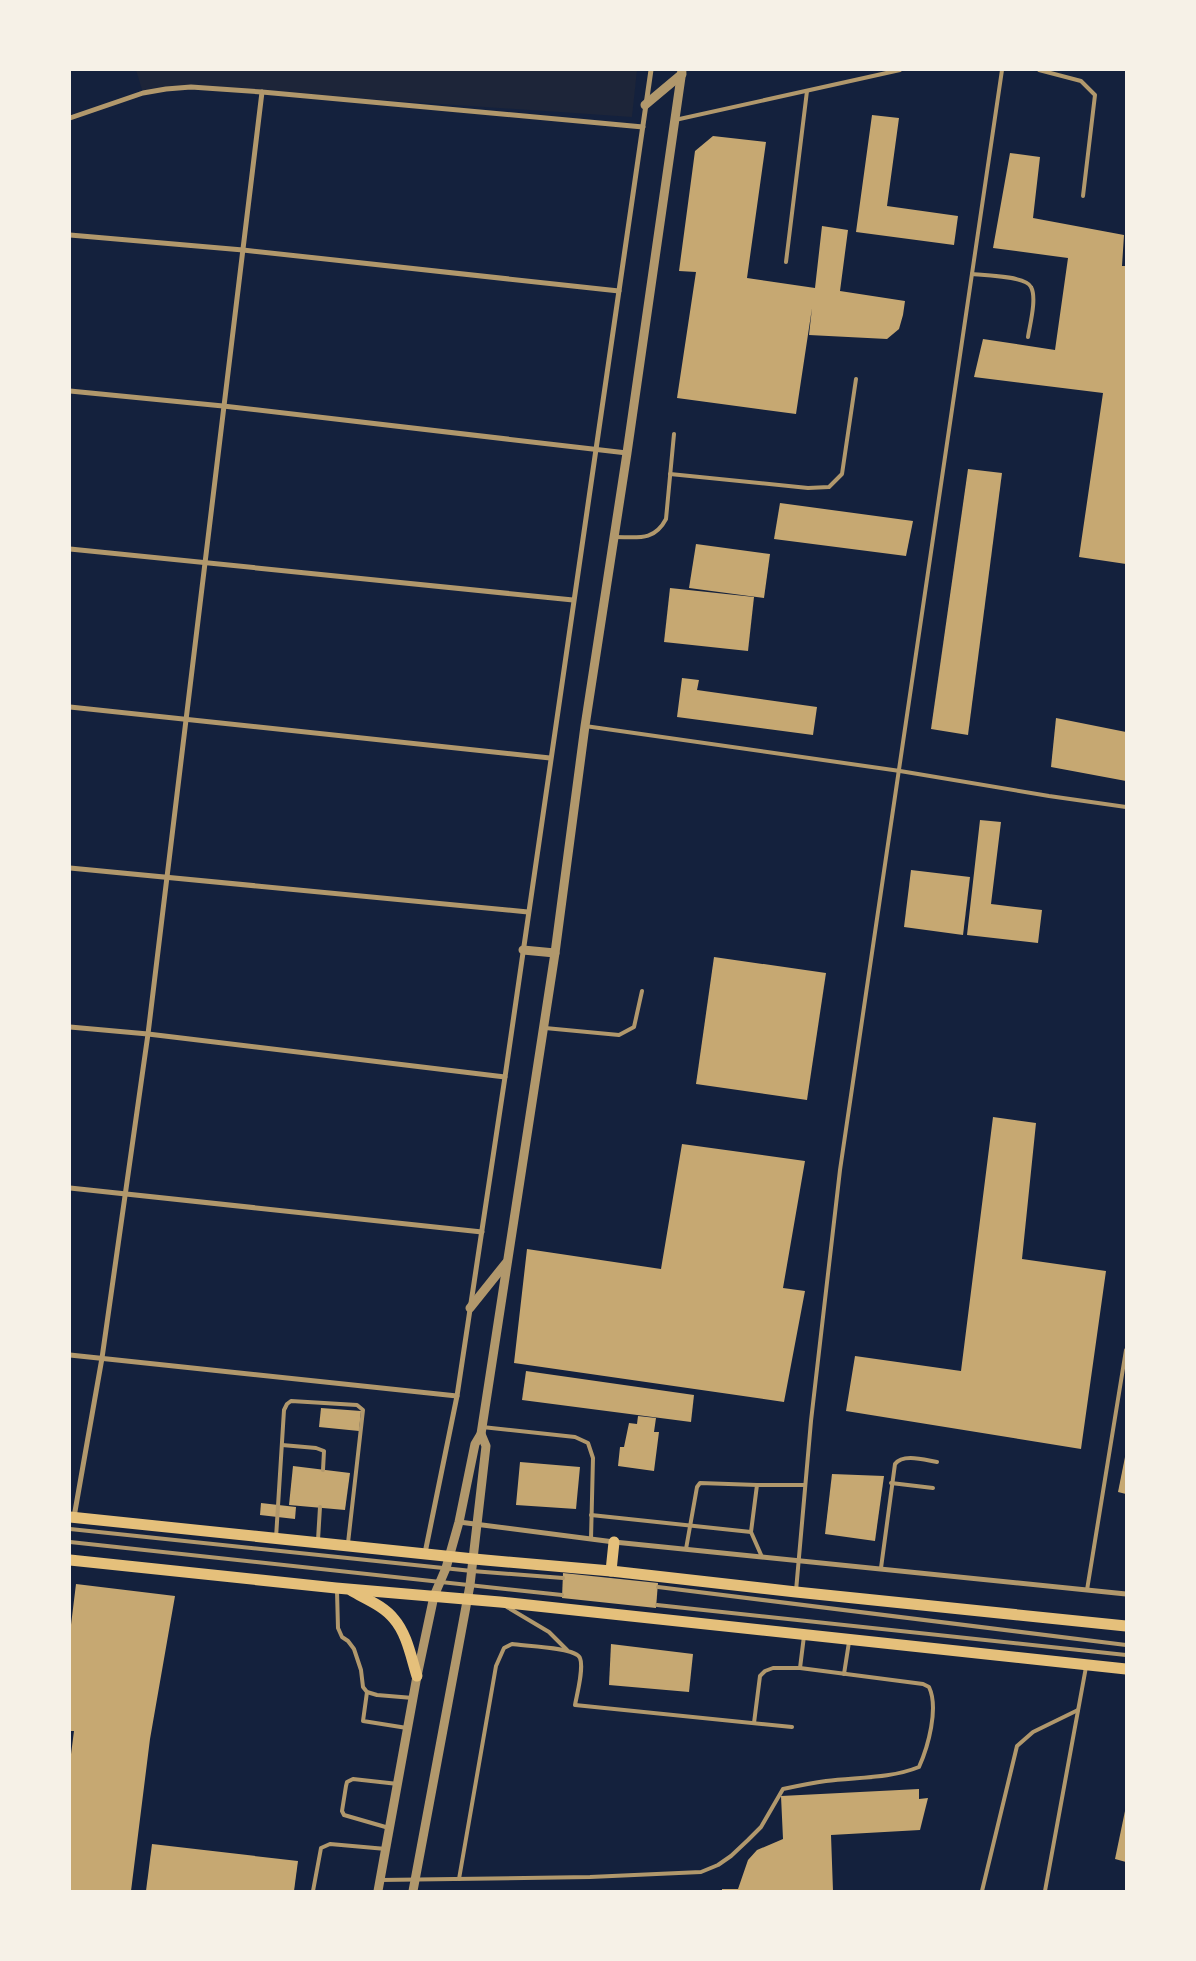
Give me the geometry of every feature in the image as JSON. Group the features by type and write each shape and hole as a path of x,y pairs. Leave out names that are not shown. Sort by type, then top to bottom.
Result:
{"main road":[{"path":"72,1517 424,1554 611,1571 1126,1626"},
{"path":"611,1571 614,1542"},
{"path":"70,1560 342,1589 500,1602 1126,1669"},
{"path":"342,1589 380,1606 394,1618 404,1634 417,1676"}],"street":[{"path":"424,1554 457,1396 482,1232 650,70"},
{"path":"646,105 682,72"},
{"path":"378,1891 417,1676 434,1596 450,1556 459,1522 474,1444 482,1430 506,1263 555,953 585,726 627,454 682,72"},
{"path":"70,118 127,98 166,88 191,87 643,127"},
{"path":"72,1517 102,1358 148,1034 262,92"},
{"path":"70,235 243,250 619,292"},
{"path":"70,391 223,406 627,454"},
{"path":"70,549 573,600"},
{"path":"70,707 550,758"},
{"path":"70,868 528,912"},
{"path":"523,950 555,953"},
{"path":"70,1027 148,1034 505,1077"},
{"path":"70,1188 482,1232"},
{"path":"470,1308 506,1263"},
{"path":"70,1355 457,1396"},
{"path":"413,1891 474,1559 486,1446 482,1430"},
{"path":"459,1522 614,1542 1126,1594"}],"lane":[{"path":"675,120 900,70"},
{"path":"796,1592 805,1485 840,1170 1002,70"},
{"path":"1039,70 1081,81 1095,95 1083,196"},
{"path":"786,262 805,120 807,91"},
{"path":"972,274 1024,280 1031,286 1033,297 1028,337"},
{"path":"670,474 808,488 829,487 842,474 856,379"},
{"path":"614,537 643,537 652,535 661,529 666,519 674,434"},
{"path":"585,726 1126,807"},
{"path":"543,1028 568,1032 619,1035 634,1027 642,991"},
{"path":"1087,1590 1126,1350"},
{"path":"276,1538 284,1410 286,1404 291,1401 361,1407 348,1546"},
{"path":"482,1430 575,1437 588,1443 593,1458 591,1539"},
{"path":"282,1445 316,1448 324,1451 323,1470"},
{"path":"881,1568 893,1470 898,1460 905,1458 937,1462"},
{"path":"686,1549 700,1482 805,1485"},
{"path":"891,1483 932,1488"},
{"path":"757,1485 751,1532 762,1557"},
{"path":"318,1542 320,1508"},
{"path":"592,1516 751,1532"},
{"path":"70,1529 472,1572 563,1578"},
{"path":"70,1542 562,1595"},
{"path":"658,1588 1126,1645"},
{"path":"342,1589 338,1628 342,1637 354,1649 361,1670 363,1688 367,1692 377,1695 413,1698"},
{"path":"500,1602 549,1632 567,1650"},
{"path":"657,1605 1126,1656"},
{"path":"800,1668 804,1636"},
{"path":"844,1674 849,1640"},
{"path":"459,1879 496,1666 504,1648 512,1644 567,1650 576,1654 580,1658 581,1667 575,1705 792,1727"},
{"path":"1045,1891 1086,1665"},
{"path":"380,1880 599,1877 701,1872 718,1865 731,1856 761,1827 783,1789 824,1781 872,1778 905,1773 918,1767 927,1750 933,1694 929,1687 923,1684 800,1668 774,1668 765,1670 760,1676 754,1723"},
{"path":"367,1692 362,1721 408,1728"},
{"path":"982,1891 1017,1746 1033,1732 1078,1710"},
{"path":"389,1828 344,1815 342,1811 346,1786 347,1782 353,1779 398,1784"},
{"path":"313,1891 321,1848 330,1844 386,1849"}],"shaded area":[{"path":"136,70 637,70 632,117 191,87 143,93"}],"building":[{"path":"872,115 899,118 887,206 958,216 954,245 856,232"},
{"path":"713,136 766,142 747,278 815,288 822,226 848,230 840,291 905,301 899,329 887,339 809,335 812,308 796,414 677,398 696,272 679,271 695,151"},
{"path":"1010,153 1040,157 1033,218 1124,235 1122,266 1126,266 1126,564 1079,557 1103,393 974,377 983,339 1055,350 1068,258 993,248"},
{"path":"968,469 1002,473 968,735 931,729"},
{"path":"780,503 913,521 906,556 774,539"},
{"path":"696,544 770,554 764,598 689,588"},
{"path":"670,588 754,597 748,651 664,642"},
{"path":"682,678 699,680 697,690 817,707 813,735 677,717"},
{"path":"1056,718 1126,732 1126,781 1051,767"},
{"path":"980,820 1001,822 991,904 1042,910 1038,943 967,935"},
{"path":"911,870 970,877 963,935 904,927"},
{"path":"714,957 826,973 807,1100 696,1084"},
{"path":"993,1117 1036,1123 1022,1259 1106,1271 1081,1449 846,1411 855,1356 961,1371"},
{"path":"682,1144 805,1161 783,1288 805,1291 784,1402 514,1363 527,1249 661,1269"},
{"path":"526,1371 694,1395 691,1422 522,1400"},
{"path":"321,1408 361,1411 359,1431 319,1427"},
{"path":"638,1416 656,1418 654,1432 659,1432 654,1471 618,1466 620,1447 624,1447 629,1423 637,1424"},
{"path":"1126,1457 1126,1494 1118,1492"},
{"path":"520,1462 580,1467 576,1509 516,1505"},
{"path":"293,1466 350,1473 345,1510 289,1505"},
{"path":"832,1474 884,1476 875,1541 825,1534"},
{"path":"261,1503 296,1507 295,1519 260,1515"},
{"path":"563,1573 658,1583 656,1608 562,1598"},
{"path":"76,1584 175,1596 150,1739 131,1891 70,1891 70,1762 74,1731 70,1731 70,1633"},
{"path":"611,1644 693,1654 689,1692 609,1685"},
{"path":"919,1789 919,1799 928,1798 920,1830 831,1835 833,1891 722,1891 722,1889 738,1889 748,1860 757,1850 783,1839 781,1796"},
{"path":"1126,1811 1126,1862 1115,1859"},
{"path":"152,1844 298,1861 294,1891 146,1891"}]}
